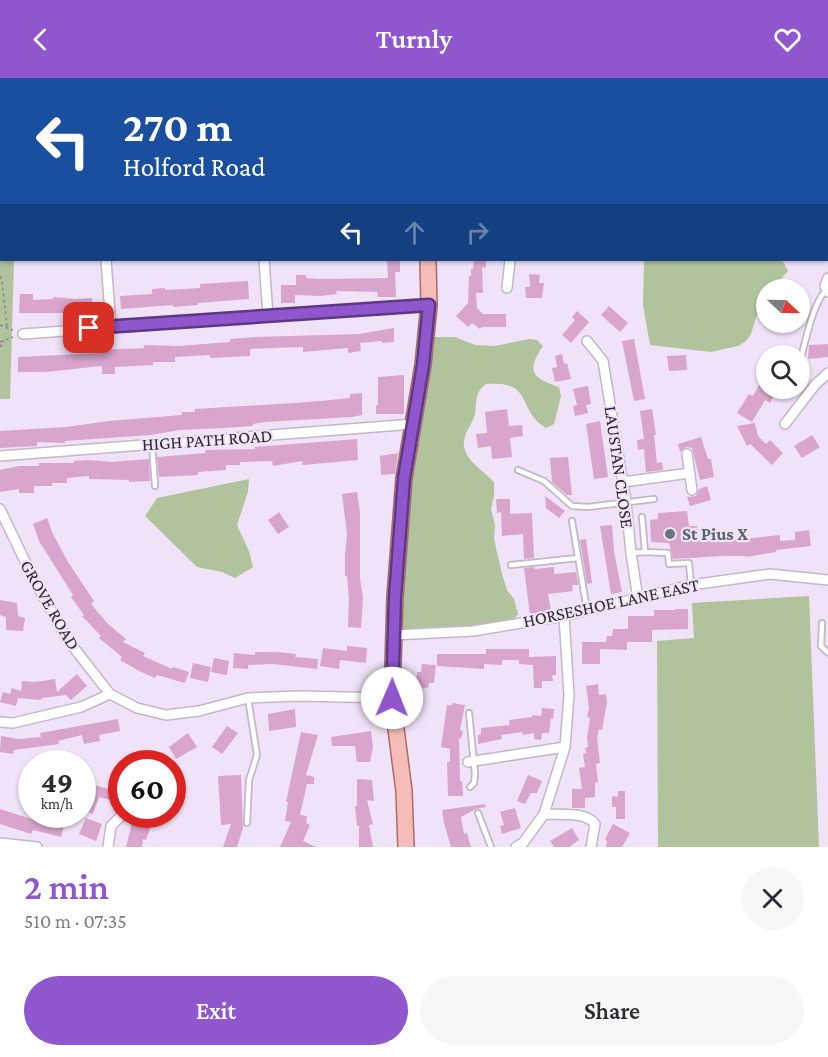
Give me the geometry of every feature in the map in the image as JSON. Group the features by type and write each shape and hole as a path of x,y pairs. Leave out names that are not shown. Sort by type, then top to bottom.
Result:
{"main road":[{"path":"406,847 404,791 392,698 394,635 404,478 423,365 429,305 428,261"}],"street":[{"path":"106,261 111,327"},
{"path":"264,261 268,316"},
{"path":"507,288 510,261"},
{"path":"827,291 825,283 828,278"},
{"path":"23,334 429,305"},
{"name":"LAUSTAN CLOSE","path":"586,341 603,361 626,502 638,599"},
{"path":"785,424 815,385 828,373"},
{"name":"HIGH PATH ROAD","path":"0,456 414,424"},
{"path":"687,454 692,490"},
{"path":"623,482 690,473"},
{"name":"GROVE ROAD","path":"0,509 33,578 67,639 110,694 137,708 166,715 199,711 248,698 298,696 392,698"},
{"name":"HORSESHOE LANE EAST","path":"394,635 473,631 564,616 691,585 770,574 828,580"},
{"path":"516,847 523,843 544,814 565,747 570,695 564,616"},
{"path":"0,722 13,723 81,706 110,694"},
{"path":"471,761 565,747"},
{"path":"544,814 583,816 591,819 595,824 591,847"},
{"path":"108,847 111,828"},
{"path":"0,843 37,847"}],"lane":[{"path":"804,345 822,295 827,291"},
{"path":"152,444 155,486"},
{"path":"518,470 544,481 572,506 588,507 654,499"},
{"path":"642,518 645,552"},
{"path":"572,520 587,611"},
{"path":"631,553 668,553 669,564 689,563 691,585"},
{"path":"511,565 578,558"},
{"path":"822,623 821,646 828,653"},
{"path":"247,822 249,780 257,754 248,698"},
{"path":"469,712 474,783 470,787"},
{"path":"478,813 491,847"}],"path":[{"path":"0,276 7,327"},
{"path":"0,325 23,334"},
{"path":"0,342 23,334"},
{"path":"0,347 5,340"}],"green space":[{"path":"0,261 14,261 10,399 0,399"},
{"path":"644,261 783,261 788,271 781,279 756,279 756,318 751,334 746,341 738,346 711,352 650,345 643,305"},
{"path":"432,337 455,337 475,345 495,346 529,339 537,340 543,346 534,362 534,373 559,387 561,396 554,424 546,428 531,413 519,392 501,384 486,384 478,394 475,414 464,441 466,453 470,459 494,482 491,509 495,525 494,539 507,590 514,599 518,614 511,625 399,635 410,494"},
{"path":"249,479 248,492 237,525 249,551 253,567 235,578 222,572 197,567 145,516 157,498"},
{"path":"809,596 819,847 658,847 657,641 694,638 692,603"}],"building":[{"path":"387,261 400,261 400,272 395,272 396,297 378,297 377,292 336,291 337,294 321,296 295,295 295,303 281,303 281,285 296,285 296,275 320,279 388,278"},
{"path":"474,261 486,261 486,268 482,267 483,293 476,293 477,308 483,314 506,314 506,327 482,327 480,329 472,323 468,327 456,316 468,303 469,276"},
{"path":"529,274 540,275 539,283 544,283 542,298 526,298 525,287 530,287"},
{"path":"248,281 249,299 173,307 173,305 121,309 120,296 152,294 152,289 200,288 200,284"},
{"path":"20,294 33,294 33,300 53,299 53,297 92,298 93,310 75,311 75,313 19,313"},
{"path":"609,306 628,323 620,332 601,315"},
{"path":"577,311 589,322 571,343 562,335 575,320 572,317"},
{"path":"394,328 394,342 360,343 361,351 348,353 348,348 303,352 303,347 250,349 250,356 175,357 175,362 153,362 153,365 115,367 115,374 102,374 102,366 46,372 18,372 18,357 102,353 101,350 144,348 144,345 179,346 230,342 230,339 255,337 359,334"},
{"path":"634,339 645,399 634,401 622,341"},
{"path":"828,344 828,357 810,359 809,345"},
{"path":"562,354 571,379 555,382 552,368 557,367 555,356"},
{"path":"686,355 687,370 669,371 667,356"},
{"path":"404,375 404,414 376,414 378,377"},
{"path":"588,386 591,404 586,405 588,413 575,416 573,406 577,405 573,389"},
{"path":"756,390 756,399 772,399 770,403 765,400 752,422 737,413 749,394 753,396"},
{"path":"362,393 362,415 352,417 265,422 253,424 253,426 180,430 151,435 65,441 65,443 37,442 37,446 0,448 0,431 182,415 182,412 195,412 195,409 350,398 350,394"},
{"path":"507,409 509,426 522,425 523,436 510,438 512,457 492,459 491,446 478,448 476,434 487,433 485,412"},
{"path":"652,409 657,463 662,462 663,470 646,472 644,449 638,450 637,440 644,439 640,411"},
{"path":"600,421 608,477 594,479 586,424"},
{"path":"755,423 758,436 766,444 770,440 783,453 772,465 750,444 747,446 737,426"},
{"path":"812,435 820,447 802,458 794,446"},
{"path":"701,437 708,459 711,459 714,477 700,480 692,448 686,447 680,452 678,444"},
{"path":"357,439 358,460 303,465 302,461 273,466 272,461 240,462 240,465 226,465 226,470 198,472 198,475 159,477 157,457 205,453 205,450 255,449 255,447"},
{"path":"398,453 395,474 381,475 380,456"},
{"path":"568,457 572,495 567,495 552,482 550,458"},
{"path":"149,459 150,481 89,479 89,476 67,478 67,483 52,483 52,486 34,486 34,493 19,493 19,489 0,492 0,470 19,466 39,466 39,463"},
{"path":"707,486 711,500 690,506 687,497 696,496 699,489"},
{"path":"357,492 360,512 360,578 363,598 361,628 348,627 349,599 347,576 345,576 347,534 342,494"},
{"path":"545,496 565,511 559,518 546,508"},
{"path":"496,499 510,499 510,514 532,513 534,558 524,559 523,534 502,536 501,512 497,513"},
{"path":"687,511 689,526 697,526 698,541 780,535 780,541 795,540 795,532 809,530 811,546 776,550 776,552 746,557 673,559 669,543 651,542 650,520 658,519 658,513"},
{"path":"279,512 289,527 278,534 268,520"},
{"path":"47,518 68,562 94,601 91,604 108,624 126,639 123,642 145,653 143,656 172,669 173,667 189,672 185,683 157,675 155,678 139,671 120,660 122,657 99,638 101,636 82,616 84,615 71,597 73,595 39,541 33,524"},
{"path":"612,525 614,551 622,592 611,594 600,526"},
{"path":"586,539 592,583 587,584 580,540"},
{"path":"534,567 535,569 554,567 554,574 576,572 578,585 572,585 573,591 548,594 551,611 530,615 524,568"},
{"path":"0,600 17,603 18,616 25,618 23,631 6,630 6,617 0,615"},
{"path":"688,609 688,629 652,630 652,642 627,642 627,650 600,649 600,664 582,664 582,642 606,642 607,636 612,636 613,629 628,629 628,616 654,616 654,610"},
{"path":"347,646 367,648 366,663 340,660 339,669 320,666 323,648 347,651"},
{"path":"486,649 529,649 529,657 556,656 556,675 552,675 553,681 542,681 542,688 534,688 533,665 519,664 519,660 502,660 502,665 484,664 484,669 437,666 437,654 486,654"},
{"path":"255,652 279,652 296,654 295,657 318,659 317,669 273,664 248,665 248,669 233,668 234,653 255,655"},
{"path":"214,658 229,661 227,675 211,672"},
{"path":"193,663 211,667 208,682 190,678"},
{"path":"422,664 436,665 434,683 429,683 428,688 416,687 417,672 421,672"},
{"path":"77,674 87,686 71,700 66,695 41,700 18,698 16,706 0,702 3,692 10,694 12,688 21,691 22,681 55,679 57,692"},
{"path":"598,684 599,695 606,694 607,702 602,730 599,729 597,738 600,763 596,764 598,782 595,783 595,797 585,798 585,808 572,808 572,789 582,789 579,768 585,767 583,754 586,753 585,748 588,747 590,718 587,717 589,708 586,686"},
{"path":"452,703 465,705 460,730 463,731 461,739 459,738 460,781 462,781 463,796 448,796 447,762 450,762 450,749 441,747 447,705 452,705"},
{"path":"542,708 554,709 549,733 542,733 541,740 534,739 534,733 523,735 522,732 501,735 502,739 478,744 481,728 510,725 509,720 532,717 532,715 541,716"},
{"path":"295,709 296,727 269,731 268,714"},
{"path":"118,719 120,731 99,735 100,741 84,744 82,735 58,741 59,744 14,750 13,754 0,752 1,736 19,739 41,737 40,733"},
{"path":"227,726 238,733 222,754 212,747"},
{"path":"371,731 373,747 370,762 357,762 355,746 332,746 331,737"},
{"path":"301,732 318,735 306,775 314,777 314,784 307,784 300,815 307,816 306,823 310,825 303,841 316,847 280,847 291,822 285,821 288,802 286,802"},
{"path":"188,733 197,747 186,753 186,750 171,750 169,747"},
{"path":"241,775 243,828 237,847 223,847 231,824 221,825 218,776"},
{"path":"528,775 542,781 537,793 531,793 525,804 517,801"},
{"path":"357,779 372,780 374,801 367,800 373,824 369,825 373,847 359,847 359,826 357,826 355,806 357,806"},
{"path":"96,785 108,789 108,799 99,797 96,806"},
{"path":"618,791 625,791 625,819 616,819 616,807 612,807 612,796 618,797"},
{"path":"485,804 486,807 476,809 461,817 464,834 467,833 471,847 451,847 442,810"},
{"path":"515,808 521,828 502,834 500,826 504,825 500,812"},
{"path":"0,809 18,815 18,828 63,828 61,837 33,830 31,834 0,824"},
{"path":"96,822 102,824 96,841 79,834 82,828 96,828"},
{"path":"613,824 630,833 622,847 606,847 605,839"},
{"path":"131,828 150,828 146,840 143,839 142,847 126,847"},
{"path":"572,828 579,840 569,847 554,847 550,841"}],"place":[{"name":"St Pius X","path":"670,534"}],"route":[{"path":"89,328 429,305 423,365 404,478 395,597 392,698"}]}
